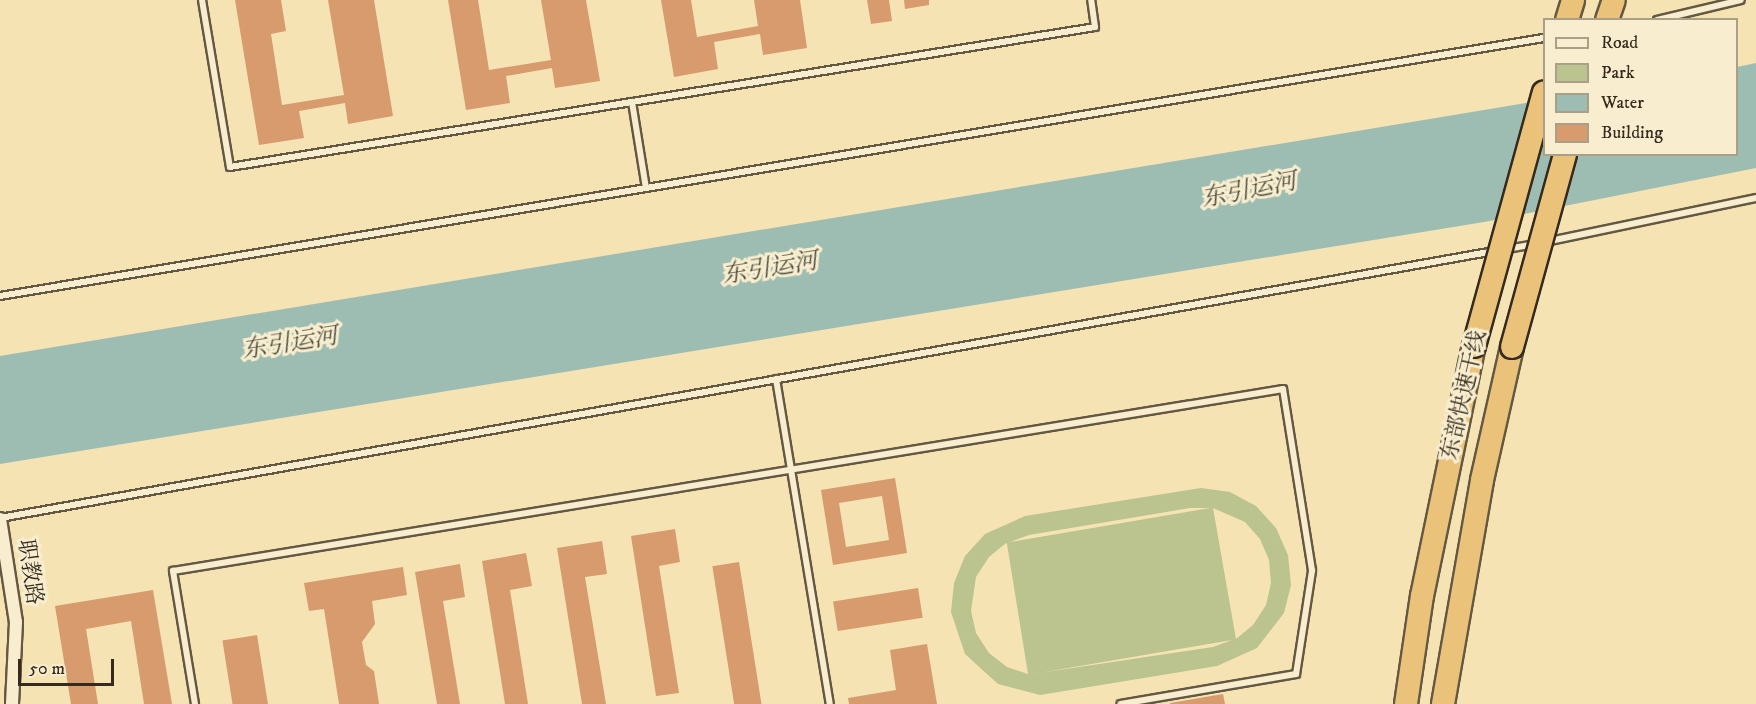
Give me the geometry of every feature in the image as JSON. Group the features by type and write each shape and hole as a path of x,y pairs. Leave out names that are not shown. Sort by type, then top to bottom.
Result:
{"highway":[{"path":"1568,18 1573,0"},
{"path":"1608,18 1614,0"},
{"name":"东部快速干线","path":"1406,704 1422,596 1474,346 1543,99"},
{"name":"东部快速干线","path":"1443,704 1482,480 1512,347 1564,156"}],"street":[{"name":"职教路","path":"0,519 16,622 12,704"}],"lane":[{"path":"202,0 230,167 1095,27 1091,0"},
{"path":"1665,18 1741,0"},
{"path":"0,296 1543,38"},
{"path":"632,102 646,188"},
{"path":"0,519 1547,242 1756,198"},
{"path":"776,379 830,704"},
{"path":"195,704 173,571 1282,388 1312,571 1296,674 1121,704"}],"green space":[{"path":"1201,488 1230,492 1256,506 1276,528 1288,555 1291,585 1284,613 1257,648 1217,666 1040,695 998,684 965,654 951,612 954,583 965,556 985,534 1025,516","holes":["1190,508 1210,508 1010,542 1029,535","1213,508 1245,522 1260,539 1269,560 1271,583 1266,605 1253,625 1236,639","1007,544 1028,674 1007,667 989,653 976,633 971,611 976,577 989,557","1232,640 1213,647 1040,673"]}],"water":[{"name":"东引运河","path":"1756,63 1756,168 1484,222 0,464 0,356 1543,100 1543,156 1738,156 1738,67"}],"building":[{"path":"235,0 281,0 286,31 271,34 282,105 344,95 328,0 374,0 393,116 348,124 345,103 299,111 304,138 259,145"},
{"path":"448,0 478,0 489,70 551,60 541,0 586,0 600,81 555,88 552,68 506,76 510,103 466,110"},
{"path":"661,0 691,0 697,37 758,26 754,0 800,0 807,48 763,55 760,34 714,42 718,69 674,77"},
{"path":"867,0 889,0 892,21 871,24"},
{"path":"904,0 929,0 929,5 905,9"},
{"path":"895,478 907,553 833,565 821,490","holes":["882,496 889,540 846,547 839,503"]},
{"path":"675,529 680,562 659,566 679,693 656,696 631,536"},
{"path":"602,541 607,574 585,577 606,704 582,704 557,548"},
{"path":"526,553 532,586 510,590 528,704 505,704 482,561"},
{"path":"739,562 761,704 734,704 712,566"},
{"path":"460,564 465,597 443,601 460,704 437,704 415,572"},
{"path":"403,567 407,595 372,601 375,624 362,642 366,665 374,671 379,704 339,704 324,609 309,611 304,583"},
{"path":"918,588 923,618 838,631 833,601"},
{"path":"153,590 172,704 144,704 131,621 86,629 98,704 71,704 55,606"},
{"path":"257,635 268,704 232,704 222,640"},
{"path":"927,644 937,704 849,704 848,698 896,690 890,650"},
{"path":"1223,694 1225,704 1170,704 1170,703"}]}
